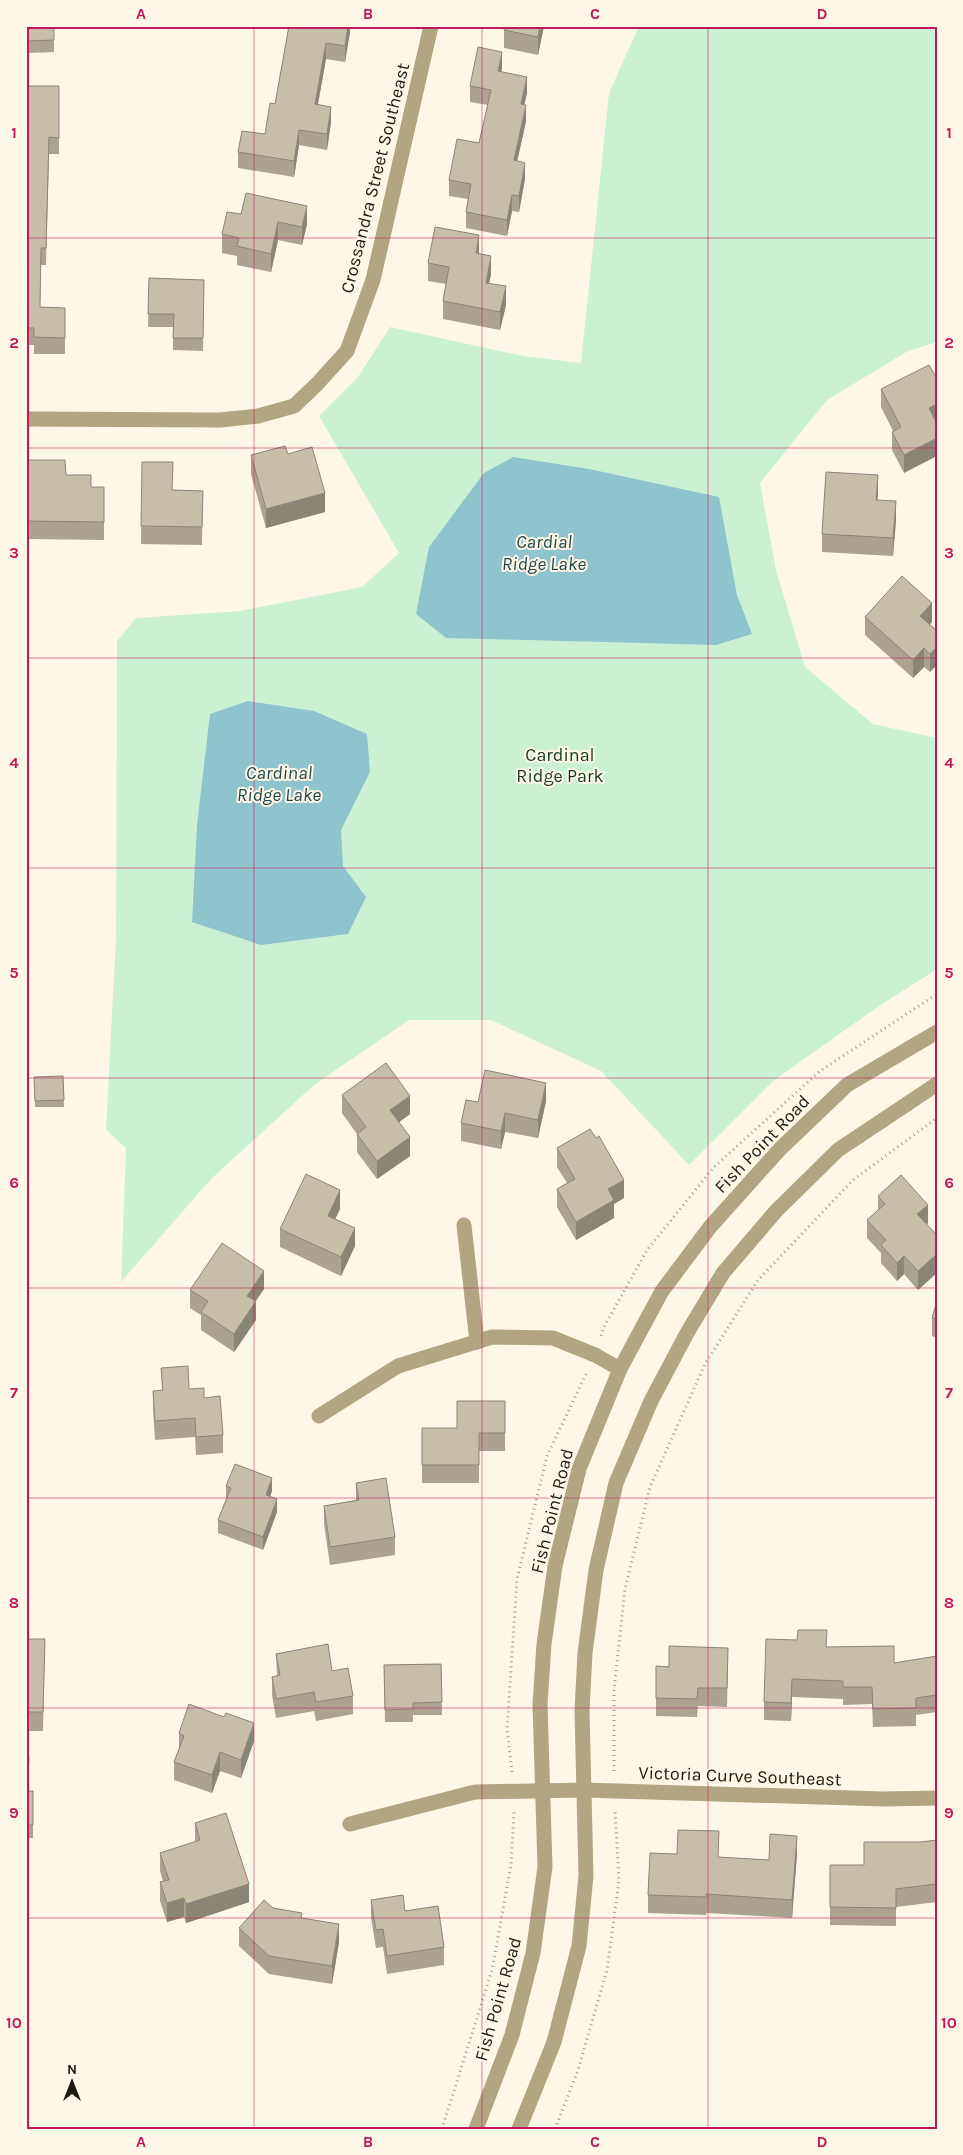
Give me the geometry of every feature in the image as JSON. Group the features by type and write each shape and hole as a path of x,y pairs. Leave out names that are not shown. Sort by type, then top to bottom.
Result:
{"street":[{"name":"Crossandra Street Southeast","path":"26,419 220,420 258,416 294,406 317,384 348,351 373,280 431,26"},
{"name":"Fish Point Road","path":"476,2129 512,2035 534,1953 545,1867 540,1704 544,1644 555,1566 579,1469 620,1369 662,1291 710,1227 780,1149 847,1086 937,1032"},
{"path":"519,2129 554,2042 579,1946 586,1876 582,1711 585,1652 596,1570 616,1483 651,1401 687,1333 723,1273 776,1211 838,1150 937,1084"},
{"path":"464,1225 477,1342"},
{"path":"319,1416 398,1366 492,1338 553,1338 595,1355 620,1369"},
{"name":"Victoria Curve Southeast","path":"350,1824 475,1792 614,1790 884,1799 937,1798"}],"path":[{"path":"555,2129 578,2070 607,1970 619,1880 614,1790 614,1689 625,1589 650,1487 705,1364 758,1280 853,1180 937,1118"}],"green space":[{"name":"Cardinal Ridge Park","path":"639,26 937,26 937,342 908,351 827,400 760,483 776,570 805,667 873,724 937,738 937,969 879,1006 773,1081 689,1165 601,1071 491,1020 409,1020 314,1085 211,1179 121,1282 126,1148 106,1130 116,937 117,641 136,618 240,611 362,587 399,553 319,416 358,377 390,327 523,356 581,363 609,93"}],"water":[{"name":"Cardial Ridge Lake","path":"513,457 589,469 719,497 737,595 752,634 716,645 446,638 416,614 429,547 484,473"},
{"name":"Cardinal Ridge Lake","path":"248,701 314,711 367,734 370,772 341,830 343,866 366,897 348,934 261,945 192,922 197,825 210,714"}],"building":[{"path":"26,26 54,26 54,40 28,41 28,28"},
{"path":"289,26 348,26 345,46 326,43 315,104 331,107 327,134 299,130 294,161 238,152 242,131 265,134 270,103 275,104"},
{"path":"505,26 540,26 538,37 504,30"},
{"path":"478,47 502,52 498,71 527,77 521,104 526,105 514,160 525,163 519,196 512,195 507,220 466,212 471,184 449,180 457,139 479,143 491,90 470,86"},
{"path":"26,86 59,86 59,138 49,137 46,248 41,248 40,307 65,308 65,338 34,337 34,328 26,328"},
{"path":"246,193 307,206 302,227 278,222 271,254 237,246 239,238 222,234 227,212 241,214"},
{"path":"435,227 479,235 476,253 491,256 486,283 506,286 500,312 443,301 449,267 428,263"},
{"path":"149,278 204,280 203,338 173,338 174,314 148,314"},
{"path":"929,365 937,379 937,404 929,408 937,424 937,438 904,455 892,432 901,427 881,389"},
{"path":"285,446 288,454 312,447 325,493 266,509 251,455"},
{"path":"26,460 65,460 66,475 91,475 91,487 104,487 104,522 26,521"},
{"path":"142,462 173,462 172,490 203,491 202,527 141,526"},
{"path":"826,472 878,475 876,500 896,501 893,538 822,534"},
{"path":"902,576 932,603 920,616 937,631 937,647 930,654 924,648 913,660 865,617"},
{"path":"386,1063 410,1096 390,1110 410,1137 377,1161 357,1134 366,1127 342,1095"},
{"path":"485,1070 546,1083 538,1120 505,1113 501,1131 461,1123 466,1100 478,1102"},
{"path":"63,1076 64,1100 35,1101 34,1077"},
{"path":"590,1129 596,1138 599,1136 624,1180 608,1189 614,1200 576,1222 557,1189 575,1179 557,1148"},
{"path":"306,1174 340,1190 328,1216 355,1228 341,1257 280,1229"},
{"path":"901,1175 928,1205 917,1214 937,1235 937,1254 918,1271 904,1256 897,1263 881,1245 886,1240 867,1220 885,1204 878,1196"},
{"path":"222,1243 264,1271 247,1296 256,1301 234,1334 201,1312 208,1301 190,1290"},
{"path":"937,1301 937,1319 932,1318"},
{"path":"188,1366 189,1389 204,1388 204,1398 220,1396 223,1435 196,1437 195,1418 155,1421 153,1391 163,1390 161,1368"},
{"path":"457,1401 505,1401 505,1433 479,1433 479,1465 422,1465 422,1428 457,1428"},
{"path":"235,1464 272,1478 266,1495 277,1499 263,1537 218,1520 231,1488 226,1486"},
{"path":"386,1478 395,1537 330,1547 324,1506 359,1500 356,1483"},
{"path":"26,1547 27,1547 26,1602"},
{"path":"798,1630 827,1630 826,1647 894,1646 894,1663 937,1656 937,1695 916,1698 916,1708 873,1709 872,1687 843,1687 843,1681 792,1679 791,1703 764,1702 766,1639 797,1640"},
{"path":"26,1639 45,1639 43,1712 26,1712"},
{"path":"328,1644 332,1671 348,1668 353,1696 316,1702 314,1692 276,1699 272,1677 280,1675 276,1654"},
{"path":"669,1646 728,1648 727,1688 698,1688 697,1699 656,1698 656,1666 669,1667"},
{"path":"441,1664 442,1702 413,1703 413,1709 385,1710 384,1665"},
{"path":"189,1704 224,1717 226,1713 254,1723 241,1760 220,1752 212,1775 174,1762 184,1736 179,1733"},
{"path":"26,1757 29,1757 27,1791 33,1791 33,1825 26,1825"},
{"path":"226,1813 249,1884 186,1904 184,1898 167,1903 160,1882 169,1880 160,1853 200,1840 195,1823"},
{"path":"678,1830 719,1831 718,1857 769,1860 770,1834 797,1836 792,1900 706,1894 706,1897 648,1895 650,1853 677,1854"},
{"path":"937,1840 937,1884 896,1889 896,1908 830,1907 830,1865 864,1865 864,1842 921,1842"},
{"path":"26,1866 27,1866 26,1899"},
{"path":"403,1895 405,1911 438,1906 444,1947 387,1956 383,1929 376,1930 371,1900"},
{"path":"264,1900 273,1908 302,1913 301,1918 339,1924 332,1966 269,1956 239,1928"}]}
